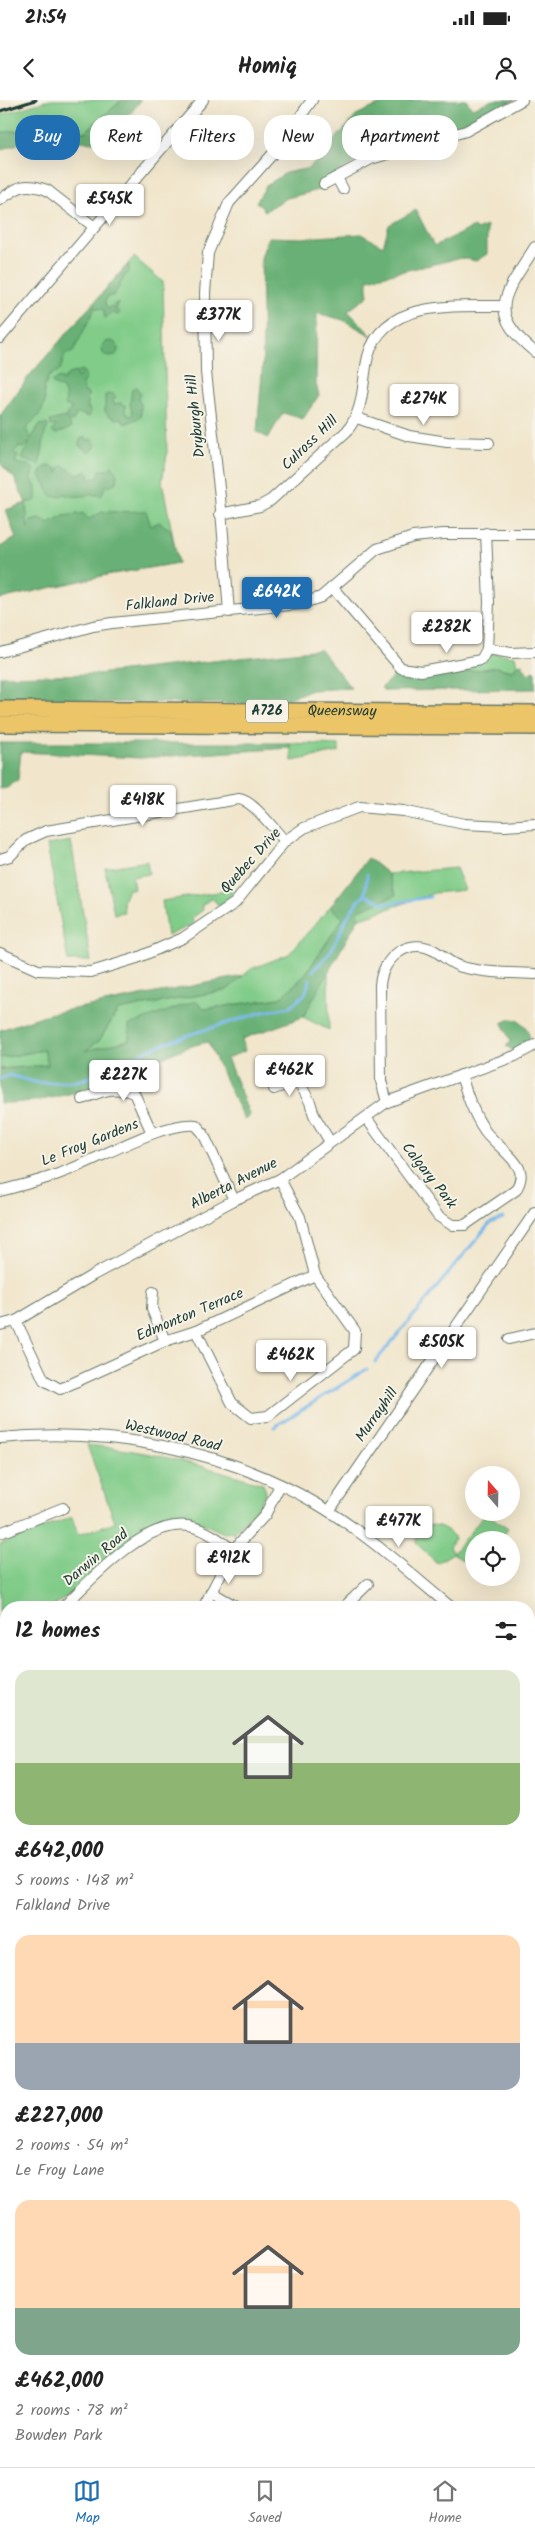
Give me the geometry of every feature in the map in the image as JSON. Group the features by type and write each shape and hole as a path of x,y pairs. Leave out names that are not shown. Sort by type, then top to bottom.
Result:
{"highway":[{"name":"Queensway","path":"0,710 535,713"},
{"name":"Queensway","path":"0,724 535,727"}],"street":[{"path":"2,331 203,100"},
{"name":"Dryburgh Hill","path":"229,612 206,372 205,293 208,253 229,204 278,148 312,100"},
{"path":"324,184 371,160 466,131 522,100"},
{"path":"337,178 343,189"},
{"path":"0,200 19,186 30,185 47,190 93,226"},
{"path":"535,247 514,281 503,306 508,326 518,339 535,352"},
{"name":"Culross Hill","path":"220,514 260,506 271,500 327,450 357,418 368,354 380,335 396,317 428,308 503,306"},
{"path":"357,418 409,436 447,442 489,443"},
{"path":"332,588 401,668 421,671 481,660 488,649 489,602 486,533"},
{"name":"Falkland Drive","path":"0,652 93,626 300,604 320,597 377,549 413,537 486,533 535,534"},
{"path":"488,649 512,653 535,652"},
{"path":"0,859 10,856 26,840 46,831 239,799 246,800 285,841"},
{"name":"Quebec Drive","path":"0,953 38,970 91,972 137,958 183,938 235,902 285,841 304,828 359,807 403,811 464,824 505,826 535,824"},
{"path":"388,1102 381,1081 380,985 383,970 388,960 406,949 425,947 460,967 535,974"},
{"name":"Alberta Avenue","path":"0,1325 16,1321 93,1275 234,1200 280,1179 330,1142 367,1119 388,1102 515,1056 535,1045"},
{"path":"297,1062 298,1080 310,1102 314,1115 330,1142"},
{"name":"Calgary Park","path":"367,1119 438,1216 452,1225 465,1225 516,1190 520,1184 520,1171 513,1160 492,1139 479,1122 470,1104 461,1074"},
{"path":"274,1089 298,1080"},
{"path":"82,1100 109,1089 122,1088 134,1093 152,1134"},
{"name":"Le Froy Gardens","path":"0,1191 64,1172 152,1134 185,1124 196,1125 203,1133 234,1200"},
{"path":"196,1331 232,1403 251,1418 268,1416 354,1349 355,1331 315,1275 300,1217 280,1179"},
{"name":"Murrayhill","path":"329,1511 535,1212"},
{"name":"Edmonton Terrace","path":"16,1321 44,1380 60,1389 166,1341 196,1331 315,1275"},
{"path":"153,1292 152,1309 166,1341"},
{"path":"509,1339 535,1333"},
{"name":"Westwood Road","path":"0,1438 51,1435 136,1440 208,1458 280,1485 329,1511 393,1559 444,1601"},
{"path":"206,1601 233,1550 265,1515 280,1485"},
{"path":"1,1530 63,1508"},
{"name":"Darwin Road","path":"70,1601 121,1554 164,1527 192,1527 217,1538 233,1550"},
{"path":"350,1601 368,1584"},
{"path":"211,1592 227,1601"}],"green space":[{"path":"49,100 122,100 105,115 90,115 90,128 85,132 80,132 80,115 15,115 15,131 0,133 0,115"},
{"path":"122,100 141,100 129,115 105,115"},
{"path":"390,100 466,100 472,108 493,100 515,100 458,129 458,115 358,114"},
{"path":"90,128 90,142 80,141 80,132 85,132"},
{"path":"15,131 15,145 0,150 0,133"},
{"path":"342,132 342,160 359,160 323,181 327,188 287,198 265,211 256,202 266,186 285,173 309,168 316,160 332,160 332,143"},
{"path":"416,210 434,246 474,227 476,230 487,226 487,254 476,261 461,258 368,279 368,296 348,311 372,336 343,320 317,313 316,384 319,395 303,419 283,413 268,438 257,432 263,361 261,258 268,237 302,238 361,234 383,246 389,225"},
{"path":"134,257 163,282 167,455 162,481 178,563 106,575 0,599 0,547 16,538 6,510 26,503 15,479 0,463 0,416 30,375"},
{"path":"129,264 129,272 114,295 107,297 105,302 107,309 118,302 117,308 114,309 120,312 118,315 112,313 105,318 103,309 95,308 73,352 65,355 60,370 49,376 44,388 45,403 40,414 26,429 31,439 39,425 47,424 48,427 44,435 42,455 38,465 22,459 30,442 23,448 19,447 14,452 18,456 15,463 29,465 35,470 31,477 36,487 36,500 26,503 15,479 0,463 0,416 30,375 91,306 94,307 95,301"},
{"path":"110,341 116,343 118,349 116,355 110,357 104,355 102,349 104,343"},
{"path":"81,370 86,378 82,384 84,387 83,391 88,393 86,399 89,402 87,404 91,413 89,417 78,413 72,422 68,417 66,419 69,421 71,428 56,434 52,432 56,425 51,426 50,421 65,417 72,408 65,405 66,397 63,389 53,384 52,381 61,378 63,381 68,374 76,372 77,378 80,376 78,372"},
{"path":"136,387 141,394 138,399 141,405 141,417 125,424 121,418 116,419 108,415 105,411 105,395 112,393 116,397 113,400 114,404 121,403 126,406 125,411 130,416 133,415 130,405 132,389"},
{"path":"85,437 87,440 92,439 96,445 89,452 79,446 80,439"},
{"path":"63,466 77,474 87,471 90,474 88,479 98,478 100,470 107,470 112,466 118,475 117,481 110,487 106,485 101,496 70,496 64,494 60,497 51,496 40,475 45,467 56,468 58,473 60,467"},
{"path":"26,503 28,529 31,521 40,519 49,524 64,516 83,513 89,519 102,512 146,511 151,526 159,522 171,530 178,563 106,575 0,599 0,547 16,538 6,510"},
{"path":"320,649 351,688 312,690 271,704 0,701 0,676 97,674"},
{"path":"492,653 515,656 517,665 512,671 496,667 423,679 421,675 474,664"},
{"path":"522,664 528,674 535,671 535,689 385,691 381,688 398,671 421,675 423,679 496,667 512,671 517,665"},
{"path":"0,743 290,743 291,748 140,758 21,752 18,780 7,788 0,789"},
{"path":"290,743 339,745 339,752 292,761"},
{"path":"71,841 91,961 68,961 47,845"},
{"path":"368,858 388,874 396,895 359,910 358,919 303,1017 242,1039 245,1051 227,1058 250,1116 244,1120 208,1042 186,1048 94,1087 47,1099 0,1103 0,1069 48,1065 44,1050 0,1058 0,1030 48,1014 243,976 227,990 118,1010 99,1041 85,1051 129,1040 129,1025 195,1001 205,1009 280,998 304,976 343,918 330,907"},
{"path":"147,861 149,874 132,877 134,889 128,889 123,902 124,912 114,914 105,868"},
{"path":"456,868 465,890 434,893 358,919 358,910 395,895 388,874"},
{"path":"237,889 220,907 212,898 202,905 203,910 192,918 194,924 167,936 162,901"},
{"path":"330,907 344,918 304,976 280,998 205,1009 129,1040 83,1052 99,1041 118,1010 227,990 251,969 289,954"},
{"path":"328,971 329,1030 303,1017"},
{"path":"511,1019 525,1026 530,1042 515,1052 506,1046 511,1042 502,1023"},
{"path":"44,1050 48,1065 0,1069 0,1058"},
{"path":"87,1445 155,1455 197,1465 263,1484 266,1491 259,1505 234,1532 224,1533 191,1518 177,1517 158,1524 140,1535 97,1575 60,1601 0,1601 0,1544 72,1517 78,1535 115,1522"},
{"path":"479,1521 497,1521 508,1529 507,1531 471,1531"},
{"path":"433,1525 445,1529 455,1538 449,1547 453,1553 437,1563 416,1543 417,1533 423,1526"},
{"path":"465,1538 465,1563 453,1553"}],"waterway":[{"path":"365,895 367,874"},
{"path":"313,971 330,952 350,913 365,895 387,904 430,897"},
{"path":"0,1079 9,1075 39,1083 77,1081 110,1071 149,1049 185,1036 263,1012 290,1007 305,994 310,979"},
{"path":"375,1362 490,1223 503,1218"},
{"path":"274,1427 367,1369"}],"railway":[{"path":"0,111 36,100"}]}
